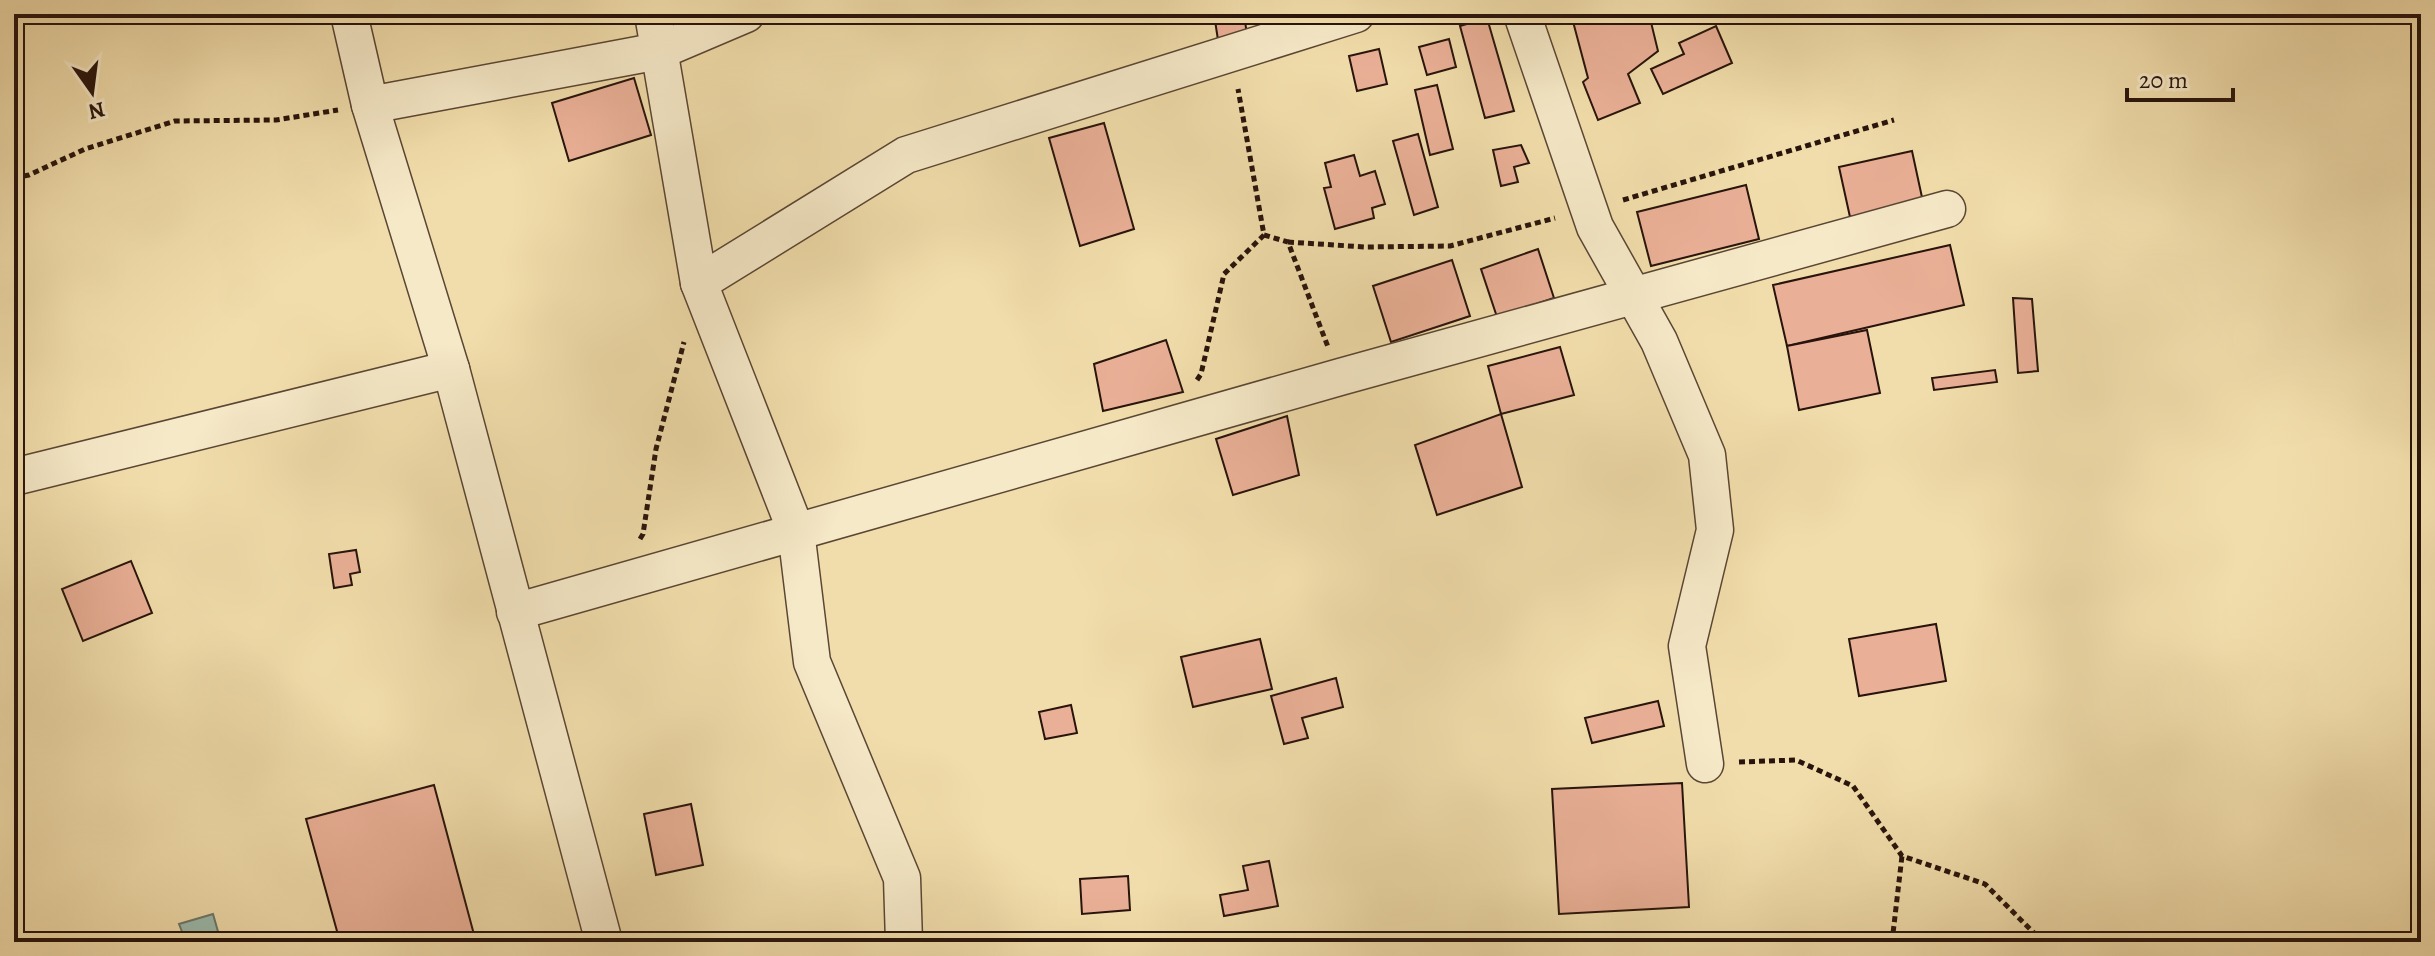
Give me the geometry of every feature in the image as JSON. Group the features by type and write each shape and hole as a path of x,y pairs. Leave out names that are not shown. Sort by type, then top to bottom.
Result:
{"street":[{"path":"349,14 370,105 451,369 604,942"},
{"path":"653,14 699,283 796,531 812,662 902,878 904,942"},
{"path":"370,105 659,51 746,14"},
{"path":"699,283 906,155 1356,14"},
{"path":"1522,14 1595,227 1659,341 1707,455 1715,530 1687,646 1705,764"},
{"path":"515,612 1340,377 1947,209"},
{"path":"14,477 451,369"}],"path":[{"path":"1232,53 1264,235"},
{"path":"14,178 29,175 85,149 175,121 276,120 370,105"},
{"path":"1264,235 1288,242 1340,377"},
{"path":"1193,385 1201,374 1224,274 1264,235"},
{"path":"612,584 643,534 656,449 699,283"},
{"path":"1705,764 1796,760 1853,786 1902,856 1985,884 2043,942"},
{"path":"1892,942 1902,856"}],"shaded area":[{"path":"213,914 221,942 186,942 179,924"}],"building":[{"path":"1214,14 1244,14 1247,35 1218,40"},
{"path":"1571,14 1649,14 1658,51 1628,74 1640,103 1598,120 1583,82 1588,78"},
{"path":"1487,18 1514,111 1485,118 1460,26"},
{"path":"1716,26 1732,63 1663,94 1651,69 1684,54 1679,43"},
{"path":"1449,39 1456,67 1427,75 1419,47"},
{"path":"1379,49 1387,84 1357,91 1349,56"},
{"path":"634,78 651,135 569,161 552,103"},
{"path":"1437,85 1453,149 1430,155 1415,90"},
{"path":"1104,123 1134,229 1080,246 1049,138"},
{"path":"1418,134 1438,207 1414,215 1393,141"},
{"path":"1521,145 1529,163 1514,167 1518,182 1501,186 1493,150"},
{"path":"1912,151 1923,202 1850,217 1839,167"},
{"path":"1354,155 1360,176 1375,171 1385,204 1372,208 1374,218 1335,229 1324,188 1331,187 1325,163"},
{"path":"1746,185 1759,239 1651,266 1637,212"},
{"path":"1950,245 1964,305 1787,346 1773,285"},
{"path":"1538,249 1554,298 1497,317 1481,269"},
{"path":"1452,260 1470,316 1391,342 1373,286"},
{"path":"2013,298 2032,299 2038,371 2018,373"},
{"path":"1867,330 1880,393 1799,410 1787,346"},
{"path":"1166,340 1183,392 1103,411 1094,364"},
{"path":"1560,347 1574,395 1501,414 1488,366"},
{"path":"1995,370 1997,382 1934,390 1932,378"},
{"path":"1501,414 1522,487 1437,515 1415,445"},
{"path":"1287,416 1299,475 1233,495 1216,439"},
{"path":"356,550 360,572 350,574 352,585 334,588 329,554"},
{"path":"131,561 152,613 83,641 62,589"},
{"path":"1936,624 1946,681 1859,696 1849,639"},
{"path":"1260,639 1272,689 1193,707 1181,657"},
{"path":"1336,678 1343,707 1302,718 1308,738 1284,744 1271,696"},
{"path":"1658,701 1664,726 1592,743 1585,718"},
{"path":"1071,705 1077,733 1045,739 1039,712"},
{"path":"1682,783 1689,907 1559,914 1552,789"},
{"path":"434,785 476,942 340,942 306,819"},
{"path":"691,804 703,865 656,875 644,814"},
{"path":"1269,861 1278,906 1224,916 1220,895 1248,890 1243,866"},
{"path":"1128,876 1130,910 1082,914 1080,879"}]}
